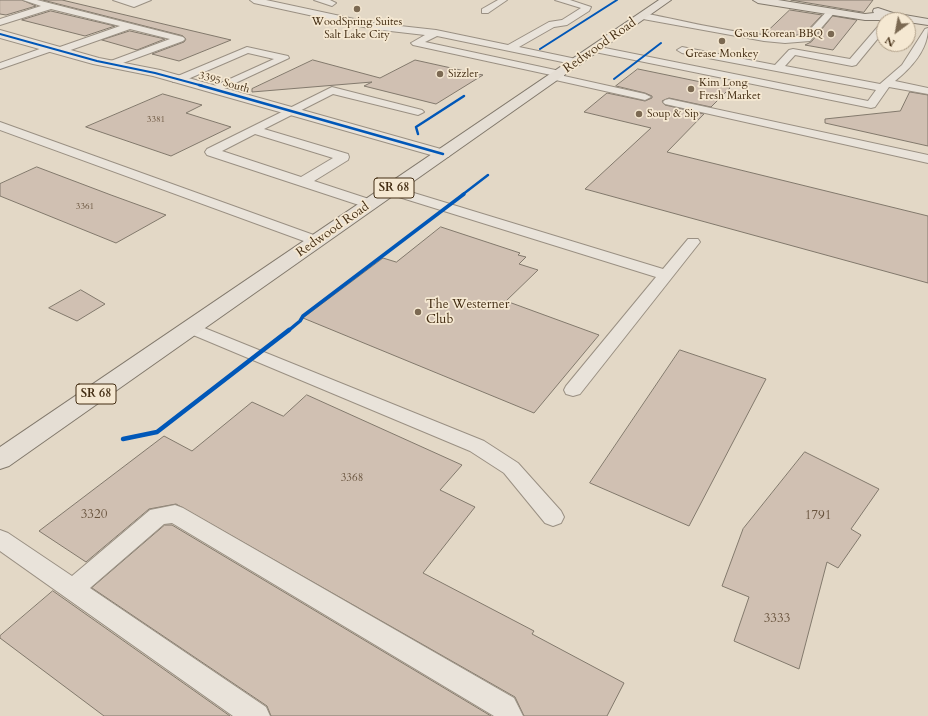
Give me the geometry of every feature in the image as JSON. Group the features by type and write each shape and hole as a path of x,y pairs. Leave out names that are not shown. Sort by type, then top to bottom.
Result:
{"main road":[{"name":"Redwood Road","path":"0,460 666,0"},
{"path":"758,0 864,17 876,17"},
{"path":"815,0 873,9 879,12"},
{"path":"916,21 928,22"}],"street":[{"name":"3395 South","path":"0,34 214,90 443,154"}],"lane":[{"path":"27,0 180,39 112,64"},
{"path":"117,0 134,4 146,0"},
{"path":"254,0 373,26 436,33 577,62"},
{"path":"318,0 332,3"},
{"path":"485,11 503,0"},
{"path":"510,48 552,24 564,23 586,9 587,6 559,0"},
{"path":"0,22 51,6"},
{"path":"643,16 785,40 807,39 831,12"},
{"path":"1,65 130,26"},
{"path":"665,63 709,28"},
{"path":"595,49 871,105 884,86 906,67 928,31"},
{"path":"436,33 416,43 557,75 645,97"},
{"path":"778,68 793,52 852,63 876,34"},
{"path":"177,80 247,50 284,58 214,90"},
{"path":"682,50 884,86 928,91"},
{"path":"370,204 211,152 332,90 418,112"},
{"path":"669,102 928,159"},
{"path":"0,126 317,241"},
{"path":"254,130 343,157 303,182"},
{"path":"391,190 667,275"},
{"path":"573,390 693,242"},
{"path":"192,328 477,446 511,468 553,517"},
{"path":"74,588 158,516 175,514 504,707 509,716"},
{"path":"0,539 74,588 256,716"}],"building":[{"path":"0,0 22,0 36,6 6,15 0,14"},
{"path":"43,0 62,0 231,40 179,61 152,54 184,42 186,39 183,36"},
{"path":"791,0 873,0 864,12"},
{"path":"790,10 822,15 803,35 782,35 767,32"},
{"path":"51,11 115,26 85,36 22,20"},
{"name":"Gosu Korean BBQ","path":"833,16 857,20 833,50 805,45 811,42"},
{"path":"130,31 165,39 137,50 102,40"},
{"path":"313,60 380,78 415,60 483,75 436,104 364,86 372,82 252,92 252,89"},
{"path":"638,69 730,88 711,107 669,98 662,101 665,105 704,114 667,152 928,216 928,283 585,189 651,128 584,112 607,93 645,101 652,98 652,96 645,93 616,86"},
{"path":"910,92 928,95 928,146 825,123 825,119 900,111"},
{"path":"163,94 202,105 186,113 231,127 171,156 86,127"},
{"path":"37,167 166,215 116,243 0,196 0,184"},
{"path":"441,227 520,253 518,255 526,257 519,264 538,270 506,301 599,335 534,413 303,318 383,258 396,262"},
{"path":"81,290 105,304 77,321 49,308"},
{"path":"680,350 766,379 689,526 590,483"},
{"path":"307,395 462,465 440,490 475,507 423,573 534,631 532,634 624,683 607,716 524,716 515,697 176,504 149,509 86,562 39,531 164,436 192,451 252,402 283,416"},
{"path":"805,452 879,489 851,529 861,535 838,568 827,562 799,669 734,641 749,597 722,586 743,529"},
{"path":"165,525 172,525 491,716 271,716 267,706 92,588"},
{"path":"53,591 230,716 104,716 0,638 0,636"}],"cycle path":[{"path":"540,49 617,0"},
{"path":"0,34 97,61 155,73 443,154"},
{"path":"614,79 661,43"},
{"path":"418,134 416,127 464,96"},
{"path":"123,439 157,432 300,321 303,316 488,175"}],"place":[{"name":"WoodSpring Suites Salt Lake City","path":"357,9"},
{"name":"Gosu Korean BBQ","path":"831,34"},
{"name":"Grease Monkey","path":"722,41"},
{"name":"Sizzler","path":"440,74"},
{"name":"Kim Long Fresh Market","path":"691,89"},
{"name":"Soup & Sip","path":"639,114"},
{"name":"The Westerner Club","path":"418,312"}]}
